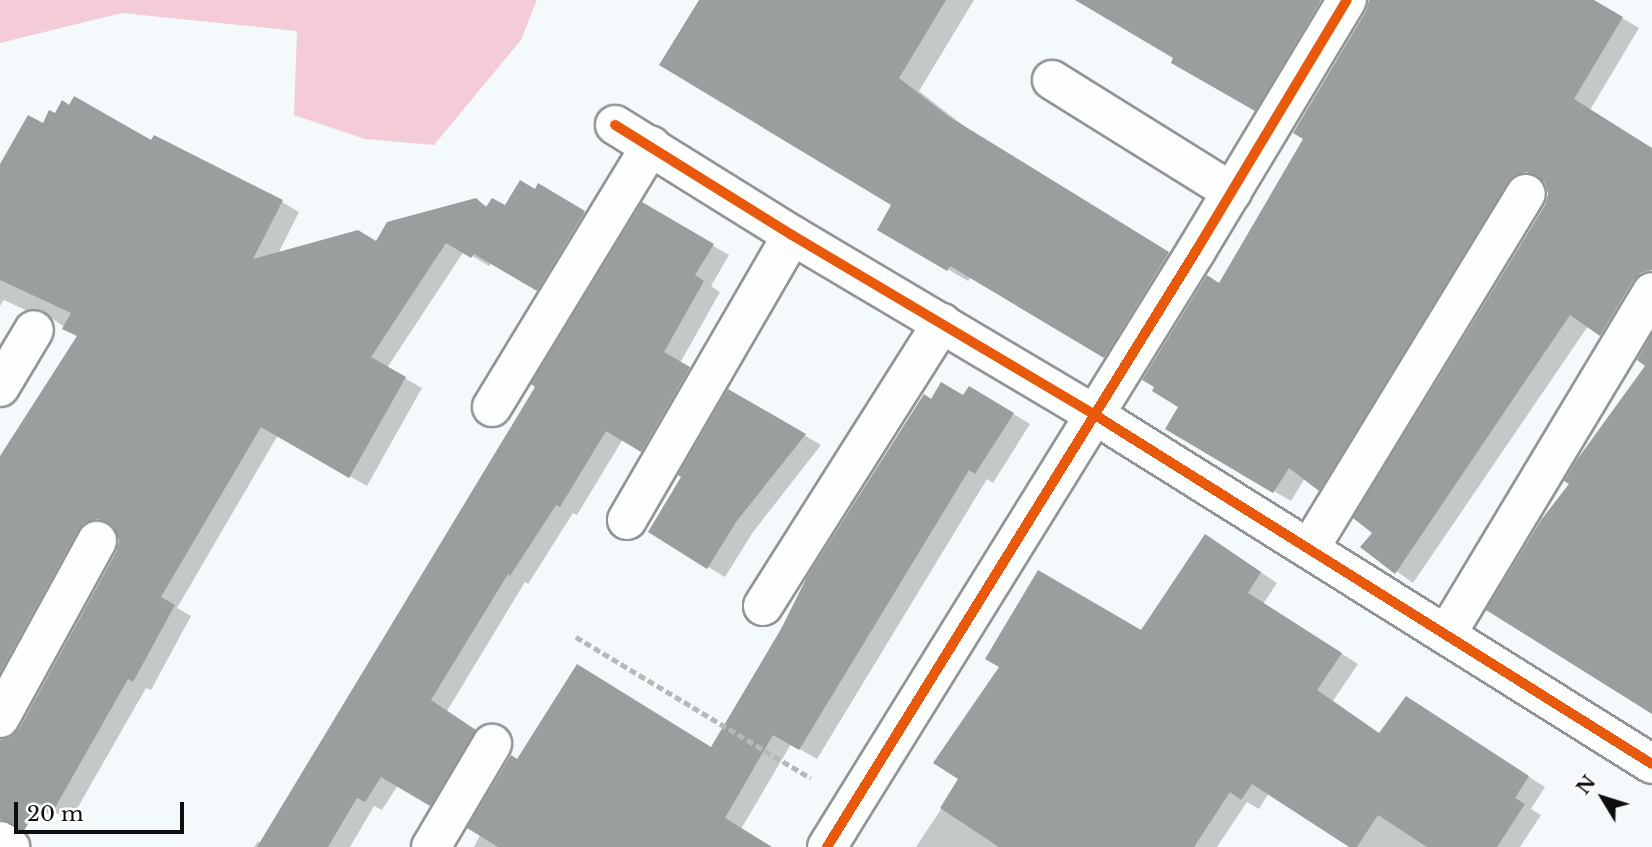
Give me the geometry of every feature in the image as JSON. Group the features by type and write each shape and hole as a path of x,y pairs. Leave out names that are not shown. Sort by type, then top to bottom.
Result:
{"street":[{"path":"827,847 1232,192 1347,0"},
{"path":"1052,80 1232,192"},
{"path":"615,125 1095,415 1652,764"},
{"path":"492,407 651,145"},
{"path":"1309,548 1526,194"},
{"path":"627,520 792,234"},
{"path":"1446,635 1652,292"},
{"path":"763,606 942,323"},
{"path":"0,387 34,330"},
{"path":"0,718 97,541"},
{"path":"431,847 492,744"},
{"path":"0,841 10,847"}],"path":[{"path":"576,637 854,804"}],"shaded area":[{"path":"0,0 537,0 521,40 434,145 365,139 294,115 297,31 122,13 0,43"}],"building":[{"path":"699,0 946,0 899,78 948,116 1169,252 1104,358 950,266 947,271 877,230 891,205 659,65"},
{"path":"1075,0 1321,0 1255,111 1171,63 1173,58"},
{"path":"1369,0 1594,0 1623,17 1574,99 1652,148 1652,270 1641,273 1633,281 1600,336 1570,315 1395,574 1360,547 1372,533 1353,518 1545,205 1548,194 1545,183 1538,176 1526,172 1515,175 1507,183 1319,491 1289,468 1273,493 1165,429 1178,407 1152,391 1154,387 1142,380 1207,275 1219,283 1303,139 1293,133 1366,11"},
{"path":"74,96 151,140 154,135 283,200 253,259 358,230 376,241 387,222 476,198 486,207 492,198 505,205 520,180 535,189 538,183 585,211 537,291 474,254 471,258 446,243 371,357 406,377 349,478 261,427 161,597 175,605 133,682 128,679 52,813 40,803 24,831 0,819 0,740 11,737 19,729 116,552 119,541 115,529 107,522 97,519 86,522 78,530 0,672 0,456 77,336 62,329 71,313 0,280 0,164 28,115 43,123 49,110 55,113 62,100 69,105"},
{"path":"642,202 714,244 695,275 704,281 664,352 690,367 641,452 606,431 560,507 556,505 510,576 508,574 431,700 476,730 430,806 381,777 365,802 357,798 328,847 257,847 535,387 531,384"},
{"path":"1652,334 1652,714 1486,610 1541,520 1569,484 1564,481 1576,461 1645,366 1637,360"},
{"path":"941,382 963,395 969,386 1014,413 975,474 969,470 799,750 773,735 725,818 772,847 498,847 467,828 511,755 517,759 577,664 711,747 781,629 807,577 924,394 931,399"},
{"path":"728,389 806,434 736,522 707,569 648,532"},
{"path":"1205,534 1261,572 1248,593 1342,653 1317,690 1379,733 1406,696 1529,776 1515,798 1525,804 1497,847 1427,847 1378,815 1357,847 1349,847 1252,784 1241,800 1230,792 1194,847 999,847 940,808 958,779 933,763 999,667 985,659 1038,570 1141,630"}],"cycle path":[{"path":"827,847 1196,251 1347,0"},
{"path":"615,125 792,235 1095,415 1652,764"}]}
